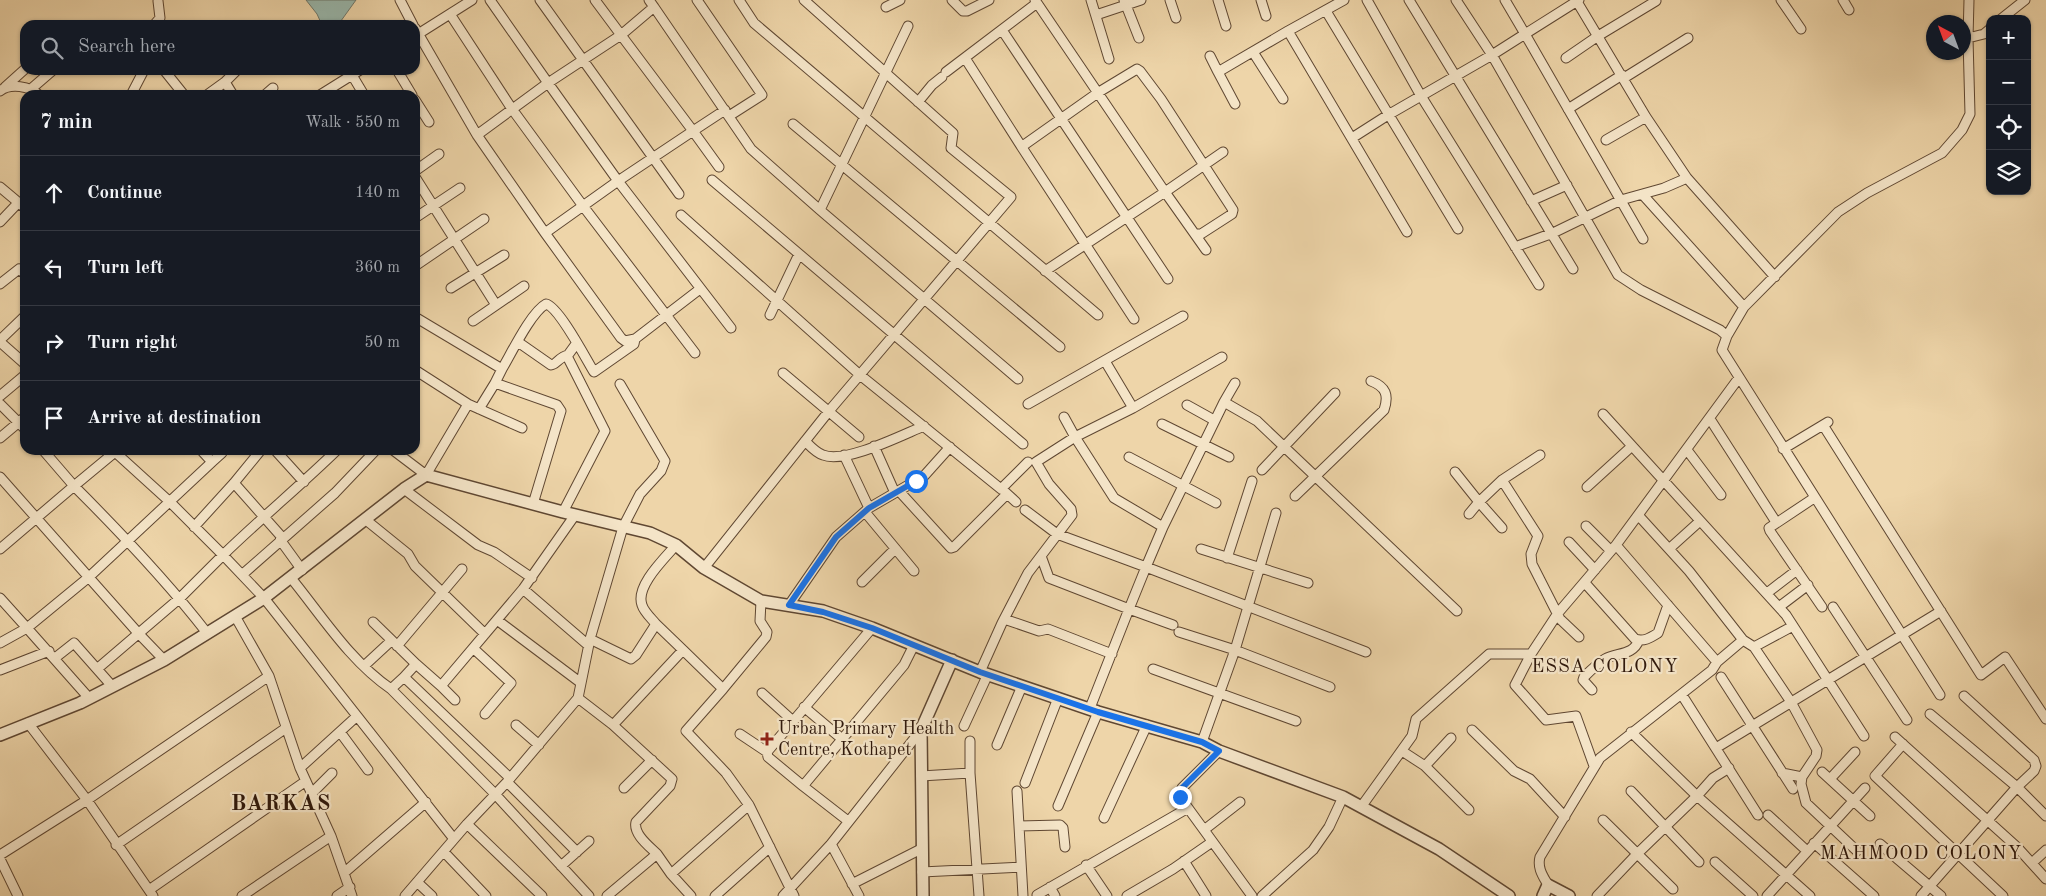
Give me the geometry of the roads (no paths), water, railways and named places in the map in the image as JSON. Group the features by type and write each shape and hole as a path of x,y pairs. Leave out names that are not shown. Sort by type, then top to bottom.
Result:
{"street":[{"path":"400,0 410,20"},
{"path":"420,29 450,14 472,0"},
{"path":"490,0 618,181 731,328"},
{"path":"540,0 679,194"},
{"path":"595,0 719,167"},
{"path":"545,234 618,181 693,131 762,95 696,0"},
{"path":"739,0 754,24 988,224 1098,315"},
{"path":"704,568 828,411 1011,197 951,148 953,133 804,0"},
{"path":"886,7 900,0"},
{"path":"952,0 962,11 989,0"},
{"path":"1091,0 1109,59"},
{"path":"1096,15 1125,3 1141,0"},
{"path":"1170,0 1176,18"},
{"path":"1218,0 1226,26"},
{"path":"1261,0 1266,16"},
{"path":"1218,72 1344,0"},
{"path":"1367,0 1421,96 1539,285"},
{"path":"1409,0 1531,201 1553,233 1573,269"},
{"path":"1456,0 1492,56 1618,275 1641,290 1720,330 1727,336"},
{"path":"1505,0 1644,239"},
{"path":"1781,0 1801,29"},
{"path":"1843,0 1850,10"},
{"path":"1969,0 1969,15"},
{"path":"2006,15 2026,0"},
{"path":"158,1 160,18 158,20"},
{"path":"918,102 944,75 1036,1 1206,250"},
{"path":"1352,138 1388,115 1492,56 1577,1 1646,117 1687,178 1775,277"},
{"path":"1566,58 1656,1"},
{"path":"1125,3 1139,38"},
{"path":"477,135 548,83 621,35 652,4 751,149 1018,379"},
{"path":"1326,11 1458,229"},
{"path":"450,14 512,109 695,353"},
{"path":"820,210 908,26"},
{"path":"1002,30 1060,119 1128,216 1168,279"},
{"path":"1288,32 1407,232"},
{"path":"1971,37 1986,32"},
{"path":"1568,109 1688,38"},
{"path":"420,39 477,135 545,234 621,338 626,341 635,339 665,314 700,289"},
{"path":"1254,52 1283,99"},
{"path":"1210,56 1235,104"},
{"path":"965,58 1134,319"},
{"path":"1940,695 1738,379 1722,350 1727,336 1744,307 1838,212 1867,193 1942,153 1962,130 1970,114 1969,60"},
{"path":"1023,149 1027,142 1099,92 1133,70 1140,71 1161,99 1234,212 1201,234 1195,234"},
{"path":"2,90 20,74"},
{"path":"2,90 14,86 31,89 47,75"},
{"path":"133,90 141,75"},
{"path":"168,75 180,90"},
{"path":"214,90 232,75"},
{"path":"328,90 352,75 361,90"},
{"path":"400,75 409,90"},
{"path":"225,82 230,90"},
{"path":"420,108 429,122"},
{"path":"1606,140 1646,117"},
{"path":"793,124 1060,347"},
{"path":"1045,272 1223,152"},
{"path":"420,167 439,154"},
{"path":"1514,247 1553,233 1620,200 1643,195 1687,178"},
{"path":"712,180 1023,444"},
{"path":"420,185 496,305"},
{"path":"1531,201 1567,185"},
{"path":"0,187 20,204"},
{"path":"420,215 460,188"},
{"path":"1643,195 1744,307"},
{"path":"0,222 20,209"},
{"path":"681,215 860,374 1016,502"},
{"path":"420,262 484,219"},
{"path":"770,315 799,254"},
{"path":"451,288 504,255"},
{"path":"2,279 20,270"},
{"path":"473,321 524,286"},
{"path":"479,409 518,342 540,309 546,304 552,307 563,321 594,372 634,344 635,339"},
{"path":"1028,404 1183,316"},
{"path":"420,320 502,370"},
{"path":"20,321 0,341 20,359"},
{"path":"518,342 550,365 554,365 561,357 568,355 576,344"},
{"path":"441,686 524,590 532,578 569,514 605,431 569,361 568,355"},
{"path":"964,726 1004,619 1028,573 1072,515 1070,509 1049,484 1036,462 1075,437 1133,408 1222,357"},
{"path":"1105,361 1133,408"},
{"path":"783,372 859,438"},
{"path":"420,373 468,404 522,428"},
{"path":"0,396 20,379"},
{"path":"1594,766 1576,716 1546,720 1515,684 1531,654 1558,613 1586,583 1614,548 1738,379"},
{"path":"1295,496 1384,410 1387,401 1386,392 1381,385 1372,381"},
{"path":"495,382 557,406 561,411 533,504"},
{"path":"1058,806 1094,710 1112,654 1163,527 1214,420 1235,383"},
{"path":"405,896 467,824 509,780 578,698 589,642 623,527 640,494 661,470 665,461 620,384"},
{"path":"1262,470 1335,393"},
{"path":"1224,402 1257,420 1457,611"},
{"path":"0,404 20,421"},
{"path":"0,735 89,698 164,660 264,598 404,489 426,475 468,404"},
{"path":"1187,406 1214,420"},
{"path":"1603,414 1779,607 1864,736"},
{"path":"1064,417 1114,498 1163,527"},
{"path":"1710,419 1776,522"},
{"path":"1162,424 1229,457"},
{"path":"1784,449 1826,424 1981,675 2005,658 2046,719"},
{"path":"0,438 20,425"},
{"path":"805,440 823,456 834,457 862,451 924,426"},
{"path":"874,446 897,492 951,548 1004,492 1028,462"},
{"path":"1587,487 1632,446"},
{"path":"789,605 836,537 867,510 924,476 950,447"},
{"path":"1687,450 1721,495"},
{"path":"47,455 74,486 129,540 180,598 207,633"},
{"path":"0,549 110,455"},
{"path":"119,455 243,574 264,598 454,839"},
{"path":"206,455 212,462"},
{"path":"0,643 26,628 89,577 219,455"},
{"path":"194,526 257,455"},
{"path":"280,455 304,482"},
{"path":"97,669 180,598 263,516 304,482 332,455"},
{"path":"243,574 335,493 371,455"},
{"path":"400,455 426,475 569,514 650,533 676,545 704,568 761,601 823,612 872,628 984,673 1094,710 1202,742 1219,751 1343,797 1439,849 1509,896"},
{"path":"844,455 867,510 914,571"},
{"path":"1469,514 1502,480 1540,455"},
{"path":"1129,458 1216,502"},
{"path":"1455,472 1502,528"},
{"path":"0,477 164,660"},
{"path":"1502,480 1537,534 1538,540 1531,559 1560,619 1579,638"},
{"path":"1227,558 1252,481"},
{"path":"234,483 280,535 281,540 302,570"},
{"path":"404,489 478,545 494,552 532,578"},
{"path":"1814,498 1771,525 1770,531 1822,606"},
{"path":"1025,510 1057,534 1366,652"},
{"path":"1202,742 1235,650 1276,514"},
{"path":"1638,516 1709,595 1743,640 1754,647 1791,702 1817,750 1816,756 1802,777 1801,784 1806,803 1857,851"},
{"path":"366,520 408,554 415,566 485,634"},
{"path":"1669,549 1700,521"},
{"path":"1586,526 1614,548 1668,605 1717,662"},
{"path":"1569,542 1595,570"},
{"path":"676,545 649,578 641,597 642,606 656,624 723,689"},
{"path":"862,582 896,549"},
{"path":"1201,549 1308,583"},
{"path":"1041,556 1049,578 1330,686"},
{"path":"364,666 394,643 462,569"},
{"path":"1766,593 1797,570"},
{"path":"292,578 353,655 391,689 495,794 561,866 583,894"},
{"path":"1586,583 1635,639 1645,641 1658,633 1668,605"},
{"path":"1779,607 1808,585"},
{"path":"524,590 589,642 631,659 636,655 656,624"},
{"path":"0,598 89,698"},
{"path":"761,601 760,620 766,632 766,637 686,731 726,773 749,805 792,893"},
{"path":"1833,607 1907,720"},
{"path":"1716,748 1941,611"},
{"path":"235,616 269,676 300,768 345,872 351,892 337,896"},
{"path":"1004,619 1039,631 1048,629 1112,654"},
{"path":"497,620 581,683"},
{"path":"373,622 455,700"},
{"path":"1754,647 1793,626"},
{"path":"767,752 872,628"},
{"path":"1592,690 1583,680 1584,677 1607,658 1631,651 1637,646 1639,640"},
{"path":"1569,896 1548,885 1538,863 1594,766 1600,758 1631,732 1682,695 1712,670 1717,662 1743,640"},
{"path":"0,670 52,655 74,643 112,686"},
{"path":"803,786 904,665 914,645"},
{"path":"474,648 511,683 485,714"},
{"path":"613,725 683,650"},
{"path":"1361,807 1412,736 1416,719 1489,654 1531,654"},
{"path":"783,896 792,893 921,730 952,660"},
{"path":"391,689 416,664"},
{"path":"1153,668 1296,721"},
{"path":"0,855 87,800 269,676"},
{"path":"404,676 509,780 577,852"},
{"path":"1721,677 1793,788"},
{"path":"997,745 1022,686"},
{"path":"762,693 793,721"},
{"path":"1682,695 1758,815"},
{"path":"1921,896 2017,787 2034,771 2036,766 2034,760 1964,696"},
{"path":"578,698 613,725 671,776 672,783 636,822 635,826 638,833 691,896"},
{"path":"1025,783 1058,698"},
{"path":"804,707 842,739"},
{"path":"1930,714 2017,787 2046,816"},
{"path":"300,768 356,717"},
{"path":"28,723 87,800 116,845 151,893 306,781"},
{"path":"516,725 539,745"},
{"path":"1104,818 1146,725"},
{"path":"116,845 286,728"},
{"path":"921,730 923,896"},
{"path":"1472,730 1514,771 1530,779 1564,817"},
{"path":"340,732 368,770"},
{"path":"1631,732 1697,796 1810,896"},
{"path":"740,734 767,752 768,757 848,821"},
{"path":"1895,737 1988,820 2046,879"},
{"path":"1425,766 1451,738"},
{"path":"970,741 970,773 979,896"},
{"path":"1903,744 1874,776 2000,894"},
{"path":"1219,751 1180,792 1180,797 1252,896"},
{"path":"1402,751 1425,766 1469,810"},
{"path":"1830,779 1856,752"},
{"path":"624,788 652,760"},
{"path":"1597,896 1713,778 1729,768"},
{"path":"312,793 332,772"},
{"path":"1822,772 1870,816"},
{"path":"921,776 970,773"},
{"path":"1782,773 1802,777"},
{"path":"1767,896 1864,788"},
{"path":"1017,791 1023,896"},
{"path":"1632,791 1699,862"},
{"path":"1262,896 1313,850 1330,827 1343,797"},
{"path":"345,872 426,802"},
{"path":"1204,830 1240,802"},
{"path":"671,874 749,805"},
{"path":"1037,895 1086,865 1188,808"},
{"path":"1768,815 1807,851"},
{"path":"1603,820 1673,889"},
{"path":"467,824 542,896"},
{"path":"1019,826 1060,825 1063,828 1065,848"},
{"path":"242,896 331,836"},
{"path":"561,866 590,842"},
{"path":"1127,896 1212,842"},
{"path":"1814,843 1874,896"},
{"path":"831,844 859,896"},
{"path":"1880,844 1941,896"},
{"path":"715,896 770,847"},
{"path":"852,884 921,849"},
{"path":"2032,863 2046,850"},
{"path":"444,852 486,896"},
{"path":"607,896 657,854"},
{"path":"0,860 18,896"},
{"path":"1184,861 1206,896"},
{"path":"1715,862 1753,896"},
{"path":"1086,865 1107,896"},
{"path":"922,872 1021,867"},
{"path":"417,882 432,896"},
{"path":"1543,896 1548,885"},
{"path":"1050,887 1054,896"}],"water":[{"path":"306,0 356,0 342,20 320,20"}],"place":[{"name":"Urban Primary Health Centre, Kothapet","path":"767,739"}],"district":[{"name":"ESSA COLONY","path":"1605,667"},
{"name":"BARKAS","path":"281,804"},
{"name":"MAHMOOD COLONY","path":"1921,854"}]}
